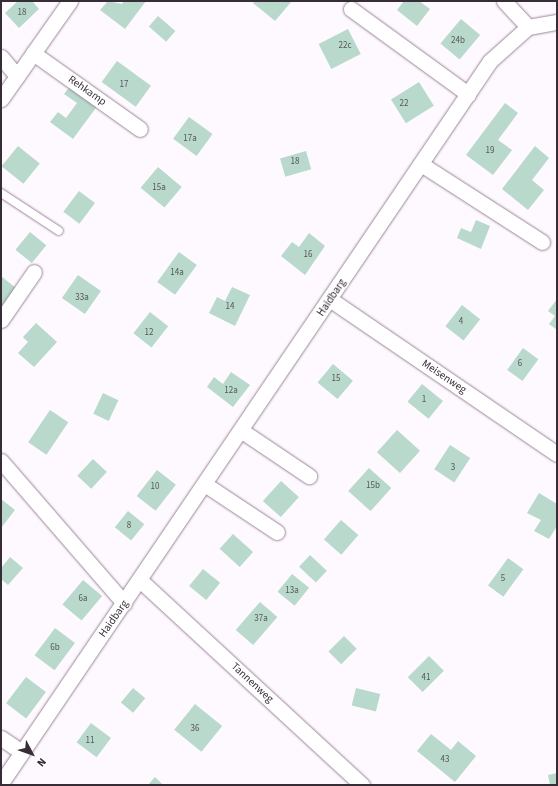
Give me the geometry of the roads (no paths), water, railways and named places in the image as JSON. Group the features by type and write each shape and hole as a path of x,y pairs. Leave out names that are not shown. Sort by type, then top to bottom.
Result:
{"street":[{"path":"1,99 70,1"},
{"path":"504,1 528,27 557,22"},
{"path":"351,9 468,94"},
{"name":"Haidbarg","path":"1,783 124,603 141,581 490,61 528,27"},
{"name":"Rehkamp","path":"33,53 140,129"},
{"path":"1,57 17,76"},
{"path":"421,164 542,242"},
{"path":"1,320 34,272"},
{"name":"Meisenweg","path":"331,300 557,454"},
{"path":"242,431 309,476"},
{"path":"1,461 124,603"},
{"path":"206,485 277,532"},
{"name":"Tannenweg","path":"141,581 362,785"},
{"path":"1,738 22,752"}],"lane":[{"path":"1,193 58,231"}]}
